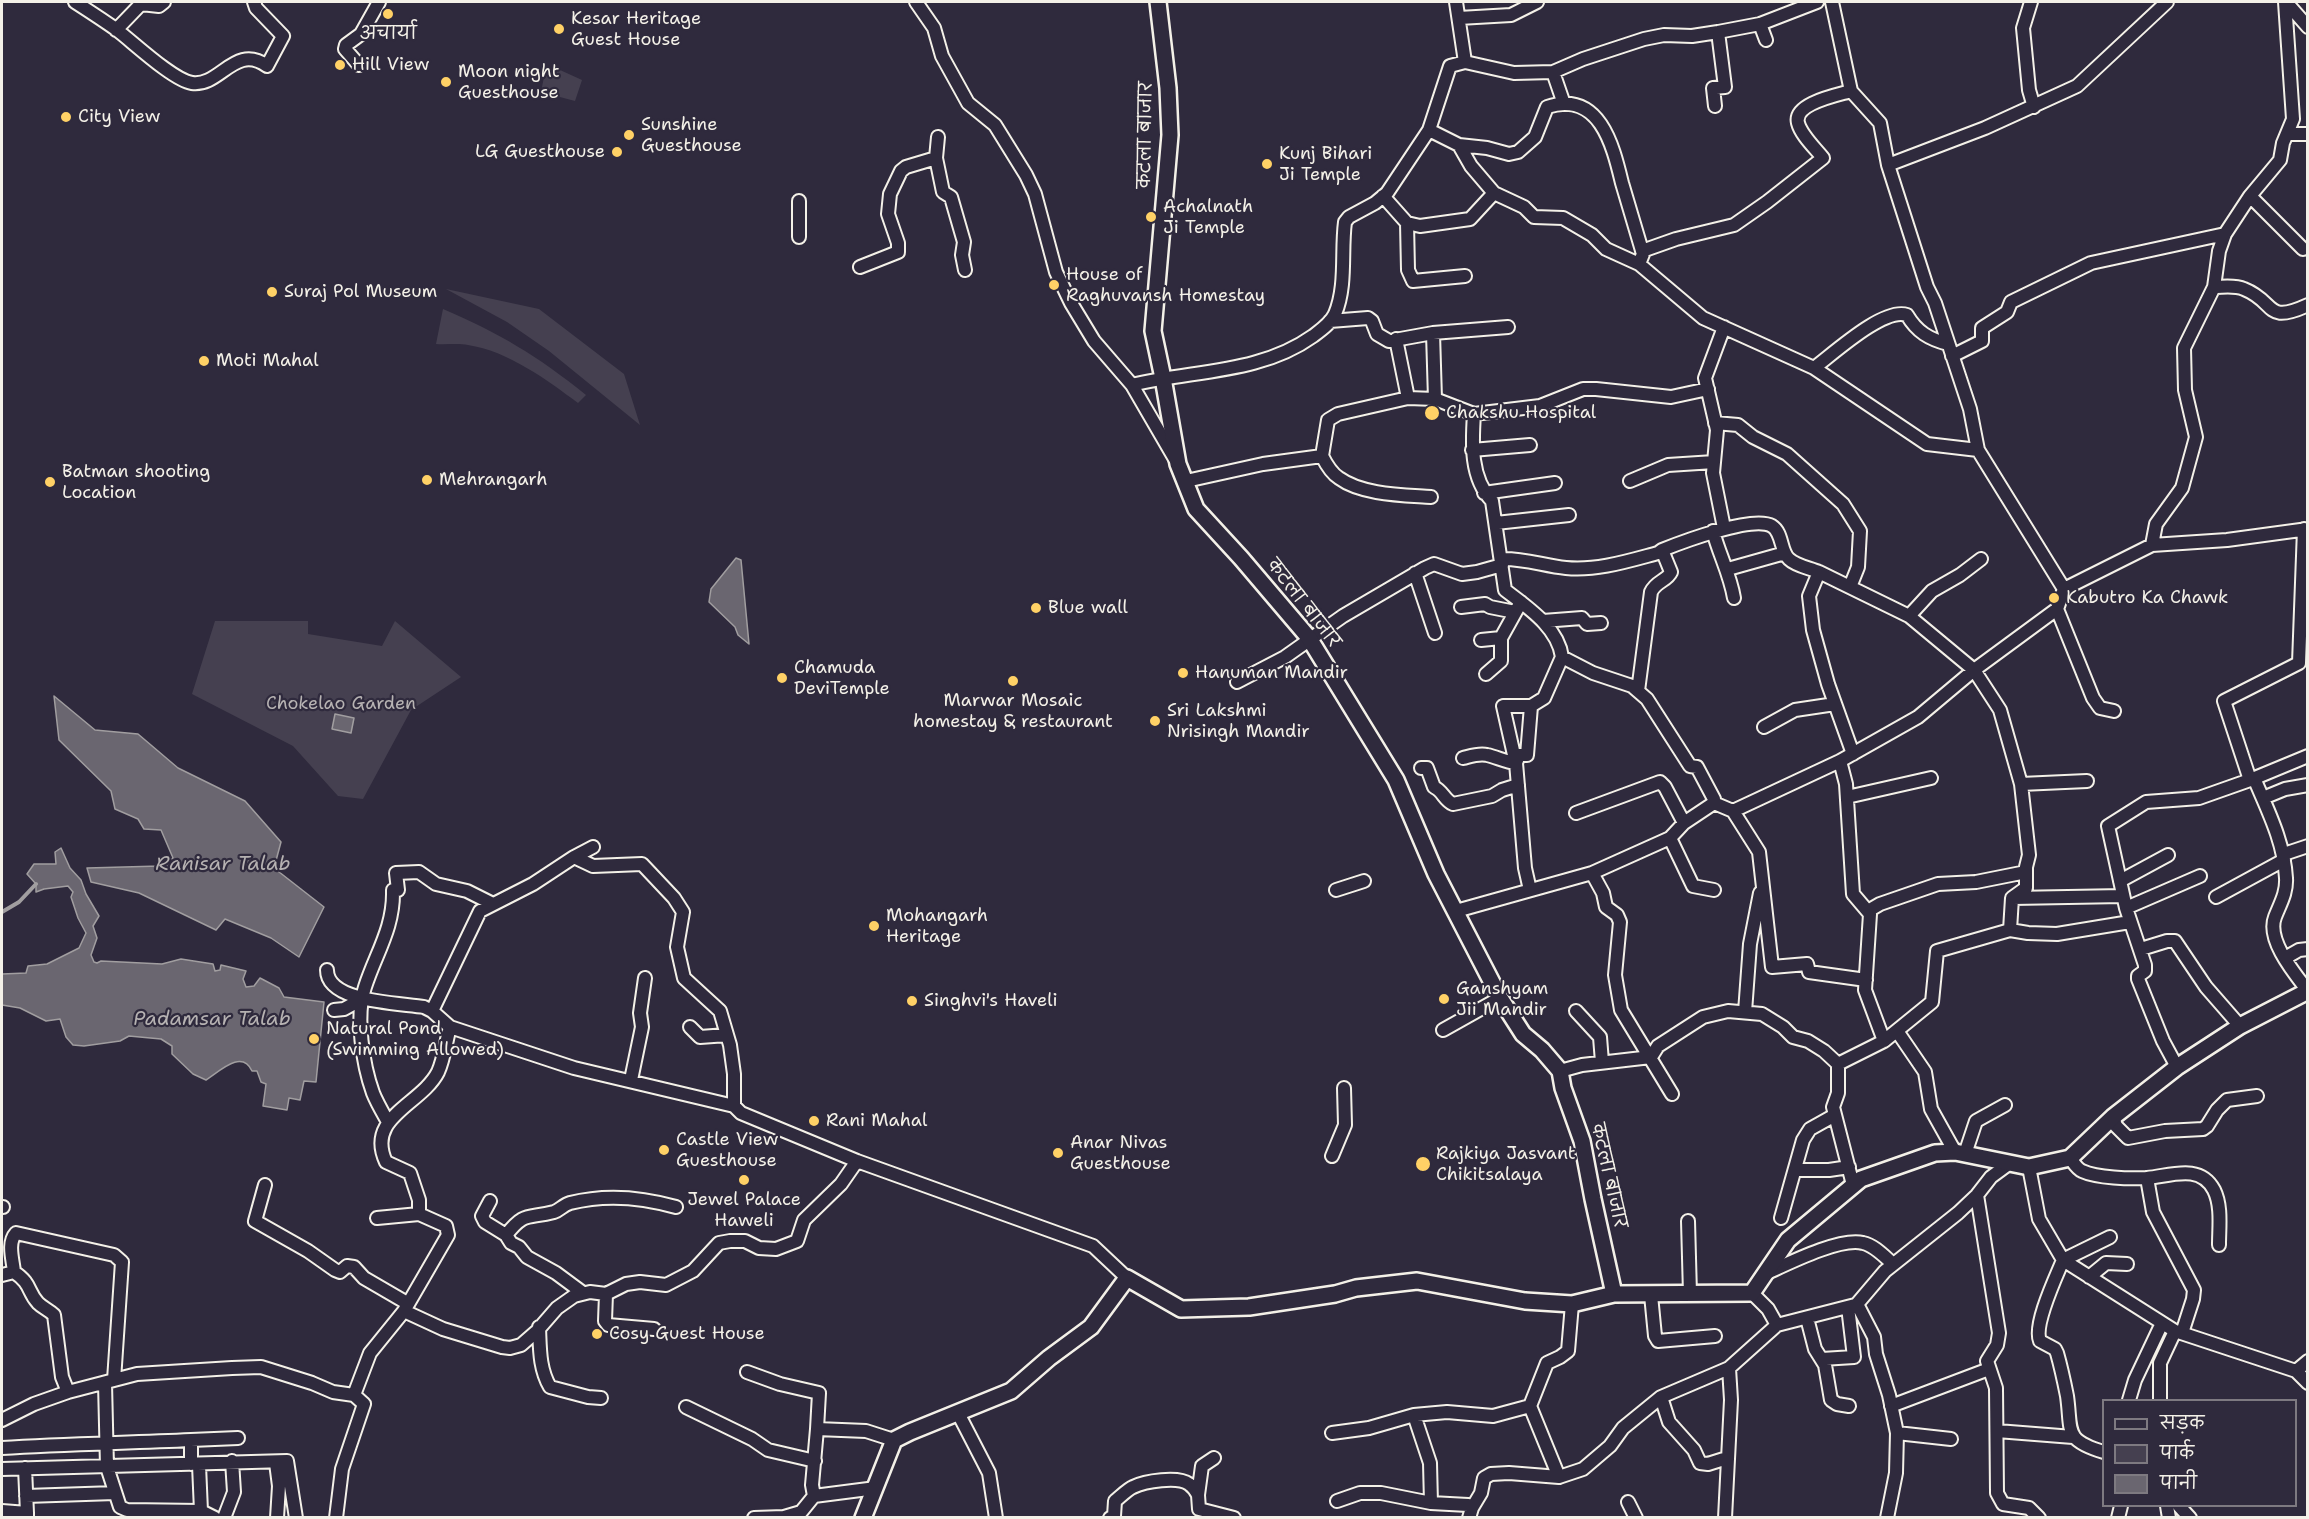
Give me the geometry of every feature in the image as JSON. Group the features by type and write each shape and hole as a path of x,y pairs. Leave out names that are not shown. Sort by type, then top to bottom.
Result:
{"street":[{"path":"75,2 177,77 190,83 209,80 229,64 251,59 260,60 267,66 283,36 256,8 254,2"},
{"path":"116,30 141,4 159,6 164,2"},
{"path":"359,65 345,50 346,45 361,34 379,2"},
{"path":"916,2 934,28 942,56 968,103 995,125 1026,174 1035,194 1056,272 1071,303 1094,341 1132,385 1178,464"},
{"name":"कटला बाजार","path":"1158,2 1168,88 1170,135 1153,330 1178,464 1196,508 1309,638 1396,780 1436,874 1500,998 1523,1034 1542,1050 1560,1071 1563,1088 1582,1141 1614,1294"},
{"path":"1456,2 1465,62"},
{"path":"1459,18 1511,15 1537,2"},
{"path":"1132,385 1258,363 1285,353 1308,340 1330,321 1339,304 1345,222 1349,217 1383,196 1428,130 1450,66 1465,62 1514,73 1553,72 1583,58 1644,39 1664,35 1692,36 1718,33 1760,24 1816,2"},
{"path":"1832,2 1851,91 1880,123 1888,165 1927,287 1935,303 1970,409 1978,450 2064,589"},
{"path":"2031,2 2023,27 2029,90 2034,107"},
{"path":"1888,165 1985,128 2077,86 2167,2"},
{"path":"2285,2 2307,27"},
{"path":"2152,545 2156,525 2182,488 2196,437 2185,390 2184,348 2214,287 2218,251 2225,234 2250,196 2280,160 2294,114 2285,2"},
{"path":"1760,24 1766,40"},
{"path":"1715,106 1713,88 1725,87 1718,33"},
{"path":"1553,72 1564,104"},
{"path":"1642,251 1676,239 1734,225 1811,169 1823,158 1800,129 1797,116 1817,101 1851,91"},
{"path":"1428,130 1459,145 1487,148 1509,154 1518,152 1535,137 1545,109 1564,104 1584,109 1599,121 1607,132 1642,251 1639,264"},
{"path":"2287,134 2307,134"},
{"path":"938,137 936,158 944,193 951,197 964,242 962,255 965,270"},
{"path":"1459,145 1471,166 1494,193 1524,207 1534,217 1563,218 1592,235 1606,249 1639,264 1703,318 1814,368 1927,444 1978,450"},
{"path":"860,267 898,252 898,243 888,214 890,194 901,171 906,167 936,158"},
{"path":"1383,196 1407,223 1420,226 1466,220 1473,216 1494,193"},
{"path":"2250,196 2303,249"},
{"path":"799,201 799,237"},
{"path":"1407,223 1408,270 1411,280 1419,282 1465,276"},
{"path":"1952,356 1982,341 1982,328 2007,312 2011,302 2091,263 2225,234"},
{"path":"2214,287 2245,289 2279,314 2291,313 2307,305"},
{"path":"1814,368 1875,322 1893,314 1908,315 1922,333 1935,341 1948,344"},
{"path":"1330,321 1368,318 1372,321 1380,338 1389,341 1433,333 1508,327"},
{"path":"1724,327 1705,378 1717,436 1714,482 1718,550 1728,569 1734,598"},
{"path":"1433,333 1435,399"},
{"path":"1396,339 1408,398"},
{"path":"1431,497 1382,494 1338,478 1329,469 1322,456 1328,420 1338,414 1408,398 1435,399 1474,414 1540,406 1583,389 1596,388 1671,397 1708,389"},
{"path":"1474,414 1472,450 1484,493 1492,501 1505,590 1518,607 1543,621 1558,642 1562,657 1544,698 1531,706 1503,706 1514,755 1518,759 1525,868 1530,890"},
{"path":"1715,423 1738,425 1753,437 1786,454 1843,504 1860,531 1858,567 1850,587"},
{"path":"1472,450 1530,445"},
{"path":"1186,482 1263,464 1322,456"},
{"path":"1630,481 1668,465 1714,462"},
{"path":"1484,493 1555,483"},
{"path":"1496,523 1569,515"},
{"path":"1238,682 1285,657 1309,638 1415,573 1434,564 1462,573 1477,572 1502,562 1521,558 1563,568 1581,569 1658,553 1718,530 1771,525 1791,561 1910,616 1974,670 2000,710 2021,784 2029,855 2026,888 2012,898"},
{"path":"1733,811 1840,761 1918,717 1974,670 2057,609 2064,589 2152,545 2227,540 2306,529 2299,663 2224,701 2252,779 2263,798 2278,835 2284,857 2287,885 2273,924 2279,948 2307,991 2240,1026 2177,1067 2113,1117 2070,1158 2029,1167 1960,1153 1935,1153 1860,1179 1788,1240 1752,1293"},
{"path":"1638,692 1652,592 1656,584 1668,578 1671,572 1662,550"},
{"path":"1728,569 1785,553"},
{"path":"1910,616 1932,591 1960,575 1981,559"},
{"path":"1819,572 1809,596 1813,630 1835,704 1853,753"},
{"path":"1415,573 1435,633"},
{"path":"1461,607 1485,604 1490,607 1518,607"},
{"path":"1486,674 1501,661 1501,638 1518,607"},
{"path":"2057,609 2093,698 2100,708 2114,711"},
{"path":"1543,621 1582,618 1587,624 1601,623"},
{"path":"1481,640 1501,638"},
{"path":"1562,657 1593,673 1632,686 1647,699 1690,766 1697,767 1714,803"},
{"path":"1764,728 1795,710 1835,704"},
{"path":"1462,758 1480,754 1499,760 1518,759 1527,755 1531,706"},
{"path":"2177,1067 2163,1041 2138,979 2138,976 2146,969 2124,902 2108,826 2146,802 2199,798 2307,756"},
{"path":"1840,761 1846,784 1853,894 1870,914 1865,990 1884,1041"},
{"path":"1421,768 1427,768 1434,787 1442,791 1448,802 1453,804 1492,796 1518,785"},
{"path":"1847,797 1931,778"},
{"path":"2021,784 2087,781"},
{"path":"1576,813 1660,782 1665,787 1684,824"},
{"path":"2263,798 2285,789 2307,785"},
{"path":"1714,803 1733,811 1759,852 1772,967 1807,964 1809,972 1866,980"},
{"path":"1456,911 1592,873 1670,838 1684,824 1714,803"},
{"path":"1670,838 1693,886 1714,890"},
{"path":"2216,897 2307,846"},
{"path":"432,1011 479,913 533,884 593,847"},
{"path":"2120,881 2168,855"},
{"path":"574,857 592,866 642,864 674,898 683,912 677,947 684,978 720,1011 730,1046 734,1074 734,1106"},
{"path":"388,1122 374,1095 367,1070 362,1040 362,999 366,983 386,938 393,904 393,890 398,890 396,873 419,872 436,884 466,891 493,904"},
{"path":"1868,911 1880,904 1938,884 1976,882 2026,872"},
{"path":"1592,873 1603,893 1606,907 1617,915 1620,922 1615,975 1621,1010 1672,1094"},
{"path":"2012,898 2124,902 2200,876"},
{"path":"1745,1012 1750,944 1763,880"},
{"path":"1336,890 1364,881"},
{"path":"2010,930 2012,898"},
{"path":"1838,1064 1884,1041 1932,1002 1937,951 2010,930 2057,934 2130,922"},
{"path":"2141,949 2167,940 2175,940 2206,987 2240,1026"},
{"path":"2285,958 2299,950 2307,949"},
{"path":"327,970 328,978 334,986 362,999 413,1005 432,1011 450,1027 574,1068 734,1106 741,1113 857,1161 1093,1246 1127,1278 1181,1309 1249,1307 1335,1294 1356,1288 1417,1281 1525,1301 1572,1304 1614,1294 1752,1293 1768,1309 1778,1325"},
{"path":"631,1080 642,1027 640,1012 645,978"},
{"path":"1443,1030 1500,998"},
{"path":"334,1010 344,1009 362,999"},
{"path":"1576,1011 1600,1037 1602,1062"},
{"path":"1651,1057 1658,1046 1703,1017 1728,1011 1762,1014 1793,1037 1809,1041 1838,1064 1838,1093 1833,1107 1853,1185"},
{"path":"419,1214 419,1200 410,1173 386,1162 381,1152 384,1127 438,1072 450,1027"},
{"path":"690,1027 700,1037 727,1035"},
{"path":"1897,1030 1925,1072 1931,1109 1960,1153"},
{"path":"1560,1071 1602,1062 1651,1057"},
{"path":"1332,1156 1344,1129 1344,1088"},
{"path":"2113,1117 2116,1125 2128,1138 2165,1131 2200,1130 2207,1126 2217,1110 2227,1100 2257,1096"},
{"path":"1960,1153 1976,1121 2005,1106"},
{"path":"1781,1218 1803,1140 1810,1129 1835,1115"},
{"path":"2070,1158 2080,1170 2092,1174 2147,1178 2180,1172 2192,1173 2206,1179 2217,1197 2219,1245"},
{"path":"265,1185 255,1221 308,1251 335,1270 340,1272 347,1266 354,1267 364,1278 405,1307 443,1329 510,1348 521,1345 557,1308 574,1296 583,1293 606,1294 626,1284 640,1282 666,1285 693,1271 719,1243 746,1241 759,1248 776,1249 797,1241 804,1220 841,1184 857,1161"},
{"path":"1338,1501 1360,1493 1381,1492 1431,1503 1462,1504 1470,1513 1484,1479 1491,1474 1559,1477 1583,1469 1610,1446 1623,1428 1661,1397 1729,1368 1778,1325 1852,1306 1893,1264 1977,1195 1991,1177 2010,1163"},
{"path":"1795,1170 1829,1170 1848,1167"},
{"path":"2029,1167 2039,1218 2063,1260 2179,1332 2296,1371 2307,1383"},
{"path":"2147,1178 2152,1212 2194,1290 2193,1299 2179,1332 2160,1363 2160,1399"},
{"path":"1977,1195 1999,1333 1997,1345 1987,1361 1996,1388 1999,1498 2003,1504 2029,1508 2038,1518"},
{"path":"506,1235 521,1218 558,1211 570,1203 602,1198 627,1198 676,1207"},
{"path":"490,1201 483,1214 483,1220 496,1231 506,1235 511,1243 519,1247 527,1257 556,1273 583,1293"},
{"path":"354,1395 370,1353 405,1307 448,1235 446,1227 419,1214 377,1218"},
{"path":"1688,1221 1690,1294"},
{"path":"68,1392 62,1377 54,1315 36,1301 29,1285 8,1274 12,1237 16,1233 114,1255 121,1259 107,1444 107,1467 115,1493 120,1506 127,1510 201,1511 215,1518"},
{"path":"2102,1452 2080,1443 2073,1437 2067,1420 2066,1394 2058,1353 2040,1341 2038,1337 2045,1307 2063,1260 2110,1237"},
{"path":"1764,1275 1806,1255 1852,1242 1866,1243 1893,1264"},
{"path":"2089,1277 2106,1263 2127,1264"},
{"path":"863,1518 894,1440 910,1431 1011,1391 1049,1358 1091,1327 1127,1278"},
{"path":"606,1294 605,1321 608,1325 654,1329"},
{"path":"1651,1295 1655,1336 1658,1341 1715,1336"},
{"path":"1559,1477 1530,1406 1546,1363 1563,1356 1568,1351 1572,1304"},
{"path":"1822,1359 1854,1357 1852,1306"},
{"path":"1852,1306 1874,1337 1876,1354 1897,1433 1896,1473 1887,1518"},
{"path":"1807,1318 1815,1349 1827,1370 1831,1400 1837,1404 1849,1406"},
{"path":"2130,1399 2135,1380 2162,1323"},
{"path":"539,1327 540,1358 550,1387 581,1396 601,1398"},
{"path":"2296,1371 2307,1361"},
{"path":"2,1420 34,1404 68,1392 137,1374 261,1367 333,1392 354,1395 364,1404 342,1469 336,1518"},
{"path":"1725,1518 1731,1400 1729,1368"},
{"path":"1891,1406 1989,1369"},
{"path":"747,1372 780,1384 819,1393 812,1485 814,1496"},
{"path":"1661,1397 1669,1422 1694,1450 1700,1463 1708,1464 1727,1458"},
{"path":"1332,1433 1369,1428 1414,1415 1447,1412 1493,1416 1530,1406"},
{"path":"686,1407 768,1450 815,1461"},
{"path":"958,1413 989,1473 996,1518"},
{"path":"1414,1415 1430,1463 1431,1503"},
{"path":"817,1429 866,1431 871,1435 894,1440"},
{"path":"1997,1431 2073,1437"},
{"path":"1897,1433 1952,1439"},
{"path":"2,1448 68,1443 107,1444 238,1438"},
{"path":"191,1440 201,1511"},
{"path":"1214,1458 1202,1466 1198,1495 1199,1509 1233,1515 1234,1518"},
{"path":"224,1518 234,1492 232,1461"},
{"path":"2,1469 285,1461 288,1462 296,1518"},
{"path":"276,1462 279,1486 277,1518"},
{"path":"2,1511 27,1515 25,1468"},
{"path":"1110,1518 1114,1516 1115,1501 1132,1487 1167,1480 1182,1481 1189,1484 1198,1495"},
{"path":"754,1518 784,1516 801,1512 814,1496 876,1488"},
{"path":"26,1496 115,1493"},
{"path":"1628,1502 1636,1518"}],"green space":[{"path":"560,70 582,80 575,101 541,92 544,77"},
{"path":"446,289 539,309 624,374 640,425 549,351 507,322"},
{"path":"443,309 517,346 586,395 578,403 526,368 498,353 464,344 436,344"},
{"name":"Chokelao Garden","path":"215,621 308,621 308,634 382,646 395,621 461,677 411,710 363,799 338,796 293,746 192,694"}],"water":[{"path":"736,558 741,560 749,644 709,602 711,589"},
{"name":"Ranisar Talab","path":"54,696 95,730 138,734 178,768 245,801 281,842 274,868 324,907 299,957 271,938 225,919 216,930 139,893 91,882 87,868 160,866 173,858 161,830 144,829 138,819 115,809 111,791 59,740"},
{"path":"335,714 354,718 351,733 332,729"},
{"name":"Padamsar Talab","path":"61,848 70,868 81,880 99,916 93,926 97,938 91,955 94,962 162,964 181,959 213,964 215,971 220,970 221,965 246,971 243,979 246,987 254,986 260,978 279,988 284,997 324,1002 316,1082 304,1081 300,1100 289,1098 287,1110 263,1106 266,1084 261,1082 257,1071 252,1071 243,1062 230,1064 206,1080 193,1074 172,1054 172,1046 161,1039 129,1036 120,1041 84,1046 73,1045 66,1037 60,1019 46,1021 20,1008 2,1005 2,974 26,973 28,966 47,964 79,948 86,933 71,897 73,892 68,886 36,892 36,884 27,874 34,864 56,864 55,852"}],"waterway":[{"path":"2,912 19,902 36,884"}],"place":[{"name":"अचार्या","path":"388,14"},
{"name":"Kesar Heritage Guest House","path":"559,29"},
{"name":"Hill View","path":"340,65"},
{"name":"Moon night Guesthouse","path":"446,82"},
{"name":"City View","path":"66,117"},
{"name":"Sunshine Guesthouse","path":"629,135"},
{"name":"LG Guesthouse","path":"617,152"},
{"name":"Kunj Bihari Ji Temple","path":"1267,164"},
{"name":"Achalnath Ji Temple","path":"1151,217"},
{"name":"House of Raghuvansh Homestay","path":"1054,285"},
{"name":"Suraj Pol Museum","path":"272,292"},
{"name":"Moti Mahal","path":"204,361"},
{"name":"Chakshu Hospital","path":"1432,413"},
{"name":"Mehrangarh","path":"427,480"},
{"name":"Batman shooting Location","path":"50,482"},
{"name":"Kabutro Ka Chawk","path":"2054,598"},
{"name":"Blue wall","path":"1036,608"},
{"name":"Hanuman Mandir","path":"1183,673"},
{"name":"Chamuda DeviTemple","path":"782,678"},
{"name":"Marwar Mosaic homestay & restaurant","path":"1013,681"},
{"name":"Sri Lakshmi Nrisingh Mandir","path":"1155,721"},
{"name":"Mohangarh Heritage","path":"874,926"},
{"name":"Ganshyam Jii Mandir","path":"1444,999"},
{"name":"Singhvi's Haveli","path":"912,1001"},
{"name":"Natural Pond (Swimming Allowed)","path":"314,1039"},
{"name":"Rani Mahal","path":"814,1121"},
{"name":"Castle View Guesthouse","path":"664,1150"},
{"name":"Anar Nivas Guesthouse","path":"1058,1153"},
{"name":"Rajkiya Jasvant Chikitsalaya","path":"1423,1164"},
{"name":"Jewel Palace Haweli","path":"744,1180"},
{"name":"Cosy Guest House","path":"597,1334"}]}
